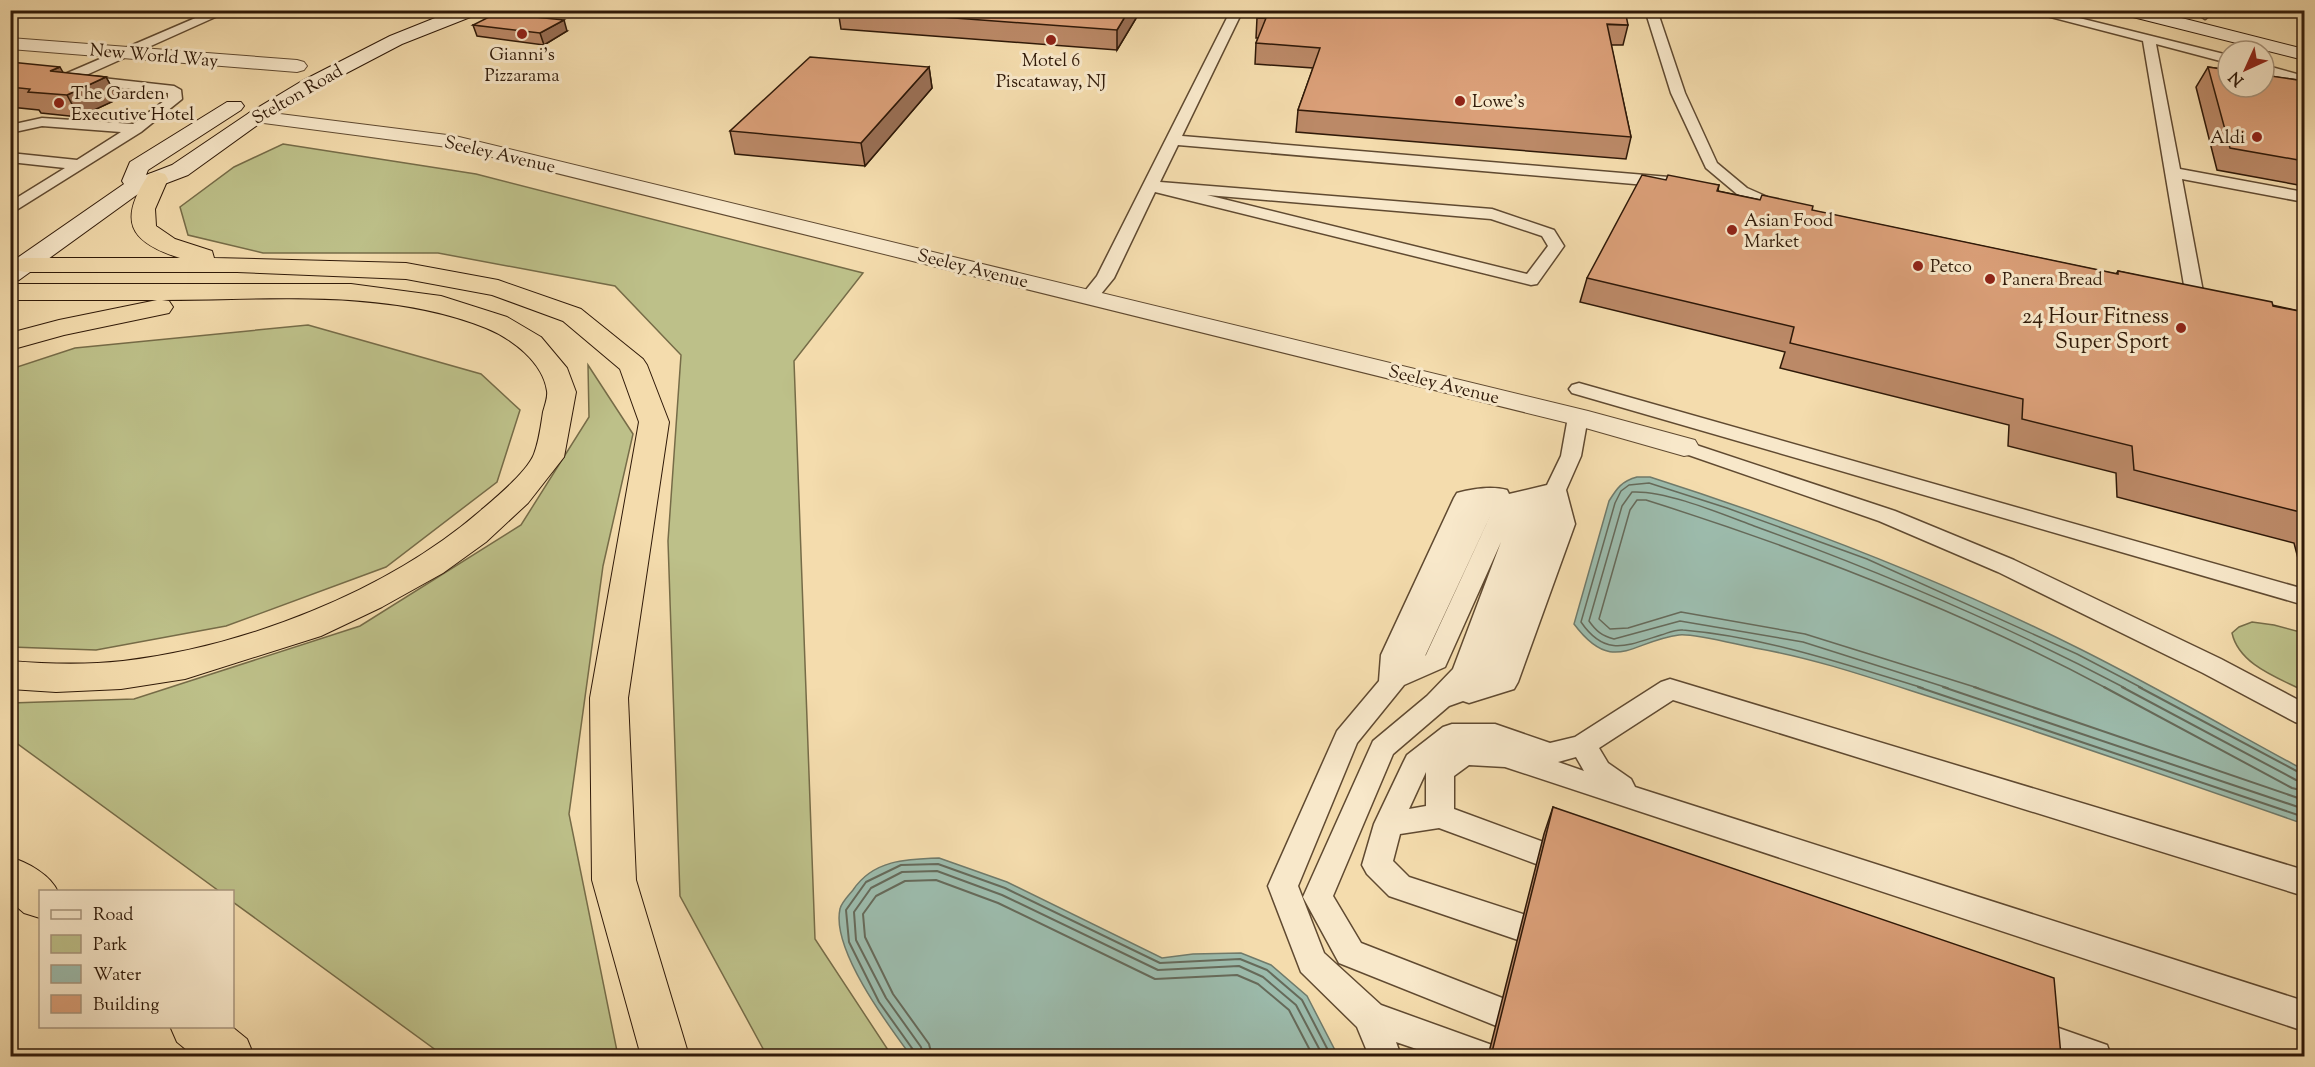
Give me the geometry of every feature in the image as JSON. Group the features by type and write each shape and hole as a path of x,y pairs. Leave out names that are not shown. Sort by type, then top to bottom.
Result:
{"highway":[{"path":"157,179 142,219 146,230 170,248 237,265"},
{"path":"18,270 237,265 406,271 498,288 572,315 633,364 654,422 609,698 614,880 665,1056"},
{"path":"10,342 104,317 200,300 272,291"},
{"path":"10,292 351,292 441,304 498,323 531,343 552,368 562,392 549,457 517,496 474,534 430,565 370,598 308,627 185,665 121,675 56,678 10,675"},
{"path":"10,875 39,898"},
{"path":"196,1028 230,1056"}],"street":[{"path":"363,36 422,10"},
{"name":"Stelton Road","path":"130,189 138,167 251,107 337,70 396,40 472,10"},
{"path":"2127,10 2304,55"},
{"path":"2201,12 2304,39"},
{"name":"New World Way","path":"10,43 297,66"},
{"name":"Stelton Road","path":"271,82 316,57"},
{"name":"Stelton Road","path":"18,270 130,189 180,170 251,107"},
{"name":"Seeley Avenue","path":"251,107 309,125 394,132 455,142 1578,417 1684,447"}],"lane":[{"path":"10,209 136,129 175,99 174,90 63,77 225,10"},
{"path":"1090,296 1105,278 1237,10"},
{"path":"1651,10 1678,93 1711,165 1733,184 1761,201 1798,213"},
{"path":"2029,10 2216,56"},
{"path":"2149,38 2194,296"},
{"path":"2276,72 2304,80"},
{"path":"10,129 42,122 136,129"},
{"path":"1173,140 1686,183"},
{"path":"10,157 80,165"},
{"path":"2171,172 2304,197"},
{"path":"1710,184 1733,184"},
{"path":"1150,186 1492,214 1548,233 1556,246 1531,280 1150,186"},
{"path":"1579,389 2304,597"},
{"path":"1499,1012 1350,953 1318,897 1382,748 1436,703 1464,674 1521,519 1555,490 1571,456 1578,417"},
{"path":"1684,447 1887,516 2006,566 2212,666 2304,715"},
{"path":"1480,1056 1370,1017 1312,962 1283,886 1346,738 1391,680 1436,661 1503,513 1555,490"},
{"path":"1391,680 1394,655 1465,498 1555,490"},
{"path":"1436,703 1505,682 1564,524 1555,490"},
{"path":"1521,927 1399,887 1377,865 1388,824 1417,763 1452,734 1495,734 1550,754 1583,745 1670,688 2304,883"},
{"path":"1583,745 1598,771 1640,800"},
{"path":"1440,816 1440,771 1464,754 1505,756 2304,1016"},
{"path":"1388,824 1440,816 1539,853"},
{"path":"1370,1017 1386,1056"},
{"path":"2033,1035 2095,1056"}],"green space":[{"path":"283,144 476,174 863,273 794,361 815,939 892,1056 767,1056 680,896 668,541 681,355 615,286 438,253 263,253 188,235 180,207 234,167"},
{"path":"308,325 481,374 520,410 497,482 386,567 226,626 96,650 11,647 11,369 75,348"},
{"path":"588,365 633,434 603,566 569,814 618,1056 444,1056 234,903 234,890 218,890 11,739 11,703 134,699 360,626 521,525 589,417"},
{"path":"2252,622 2304,633 2304,691 2261,669 2243,654 2232,633 2239,627"}],"water":[{"path":"1637,477 1650,477 1705,495 1868,555 1975,600 2108,663 2304,770 2304,824 2124,761 1873,678 1803,658 1686,635 1663,638 1624,651 1612,652 1600,648 1588,640 1574,624 1609,501 1620,486"},
{"path":"939,858 1007,882 1162,958 1193,954 1241,953 1271,965 1307,996 1338,1056 911,1056 876,1006 852,965 840,926 840,909 843,902 870,872 891,863"}],"building":[{"path":"847,10 1129,10 1117,30"},
{"name":"Lowe's","path":"1259,10 1625,10 1628,25 1607,24 1631,137 1298,110 1320,48 1256,43 1266,18 1257,18"},
{"path":"497,13 564,20 540,33 473,25"},
{"path":"810,57 929,67 861,143 730,131"},
{"path":"10,62 60,67 50,71 106,77 67,95 28,92 30,89 10,87"},
{"path":"2208,67 2216,68 2216,96"},
{"path":"2276,77 2304,81 2304,161 2230,148 2217,99 2276,99"},
{"path":"1642,175 1666,180 1668,175 1719,185 1717,191 1760,200 1762,195 1813,206 1812,210 2118,274 2118,271 2272,302 2273,306 2304,312 2304,513 2134,470 2132,446 2022,419 2023,399 1790,343 1794,327 1587,278"},
{"path":"1553,807 2054,978 2061,1056 1491,1056"}],"place":[{"name":"Gianni's Pizzarama","path":"522,34"},
{"name":"Motel 6 Piscataway, NJ","path":"1051,40"},
{"name":"Lowe's","path":"1460,101"},
{"name":"The Garden Executive Hotel","path":"59,103"},
{"name":"Aldi","path":"2257,137"},
{"name":"Asian Food Market","path":"1732,230"},
{"name":"Petco","path":"1918,266"},
{"name":"Panera Bread","path":"1990,279"},
{"name":"24 Hour Fitness Super Sport","path":"2181,328"}]}
